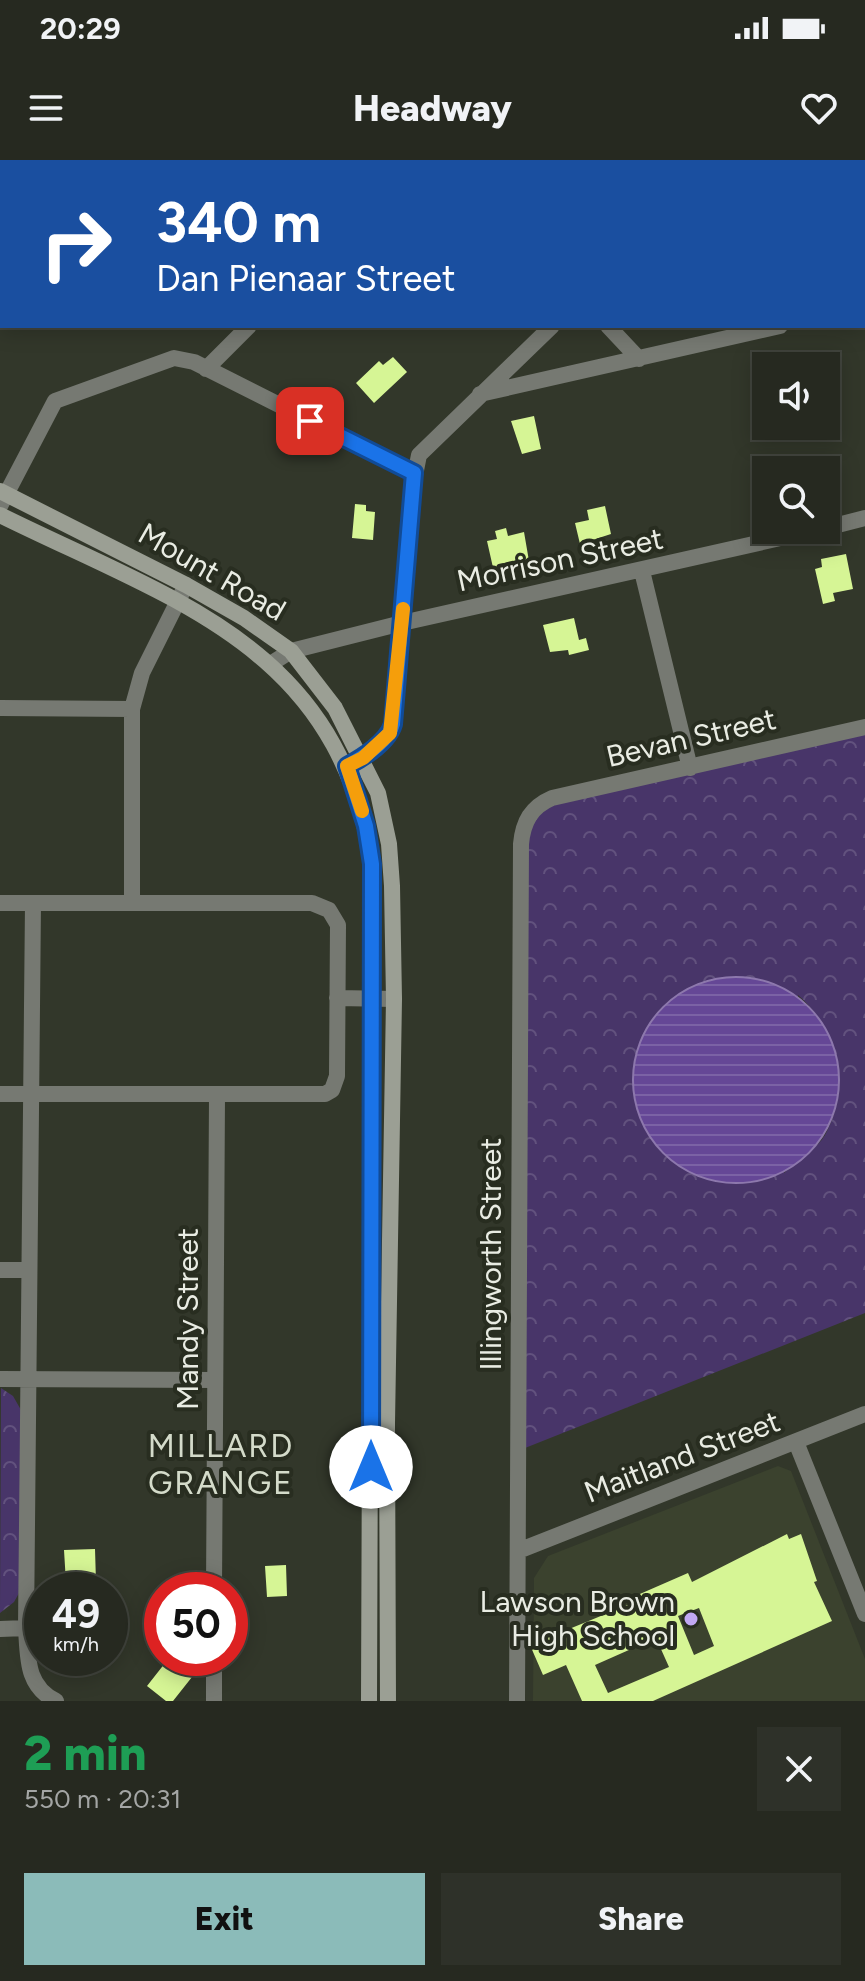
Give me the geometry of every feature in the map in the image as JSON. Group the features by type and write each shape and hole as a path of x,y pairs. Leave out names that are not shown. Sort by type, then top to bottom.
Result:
{"main road":[{"name":"Mount Road","path":"2,497 186,585 244,618 291,651 335,708 363,758 378,793 389,844 394,999 388,1701"},
{"name":"Mount Road","path":"0,515 176,603 232,634 272,663 313,713 347,766 366,826 372,864 373,1000 369,1701"},
{"path":"371,1346 389,1347"},
{"path":"369,1647 387,1647"}],"street":[{"path":"206,369 247,328"},
{"path":"347,766 363,758 390,733 414,473 425,446 550,328"},
{"path":"610,328 639,359"},
{"path":"479,395 771,328"},
{"path":"2,497 49,407 63,395 174,358 206,369 414,473"},
{"path":"840,524 865,518"},
{"name":"Morrison Street","path":"272,663 291,651 402,623 757,544"},
{"path":"642,571 690,768"},
{"path":"132,903 132,709 142,673 186,585"},
{"path":"0,708 132,709"},
{"name":"Bevan Street","path":"533,810 552,798 865,727"},
{"name":"Illingworth Street","path":"517,1701 521,844 525,822 533,810"},
{"path":"0,903 312,903 321,905 334,915 338,925 337,1076 332,1090 316,1096 0,1094"},
{"path":"26,1572 33,903"},
{"path":"337,998 394,999"},
{"name":"Mandy Street","path":"214,1572 217,1097"},
{"path":"0,1270 28,1270"},
{"path":"0,1379 215,1380"},
{"name":"Maitland Street","path":"518,1551 865,1414"},
{"path":"796,1442 865,1614"},
{"path":"0,1629 24,1628"},
{"path":"31,1676 56,1701"},
{"path":"214,1676 214,1701"}],"shaded area":[{"path":"736,977 776,984 809,1007 832,1040 839,1080 832,1120 809,1153 776,1176 736,1183 696,1176 663,1153 640,1120 633,1080 640,1040 663,1007 696,984"},
{"name":"Lawson Brown High School","path":"778,1466 791,1471 865,1659 865,1701 533,1701 534,1578 548,1556"}],"green space":[{"path":"865,734 865,1313 525,1448 528,837 532,822 548,806","holes":["798,995 823,1025 837,1060 838,1098 825,1135 784,1173"]},
{"path":"1,1388 13,1396 21,1410 19,1593 14,1602 0,1613"}],"building":[{"path":"393,357 407,372 374,403 356,383 379,361 383,365"},
{"path":"534,416 541,449 522,454 511,421"},
{"path":"355,504 366,505 366,511 375,512 373,540 352,538"},
{"path":"605,506 611,534 580,544 575,523 589,520 587,510"},
{"path":"506,528 508,536 524,532 529,561 494,572 487,541 497,539 495,531"},
{"path":"846,554 853,589 833,593 835,601 823,604 815,569 822,567 821,559"},
{"path":"574,618 579,640 586,638 589,650 569,655 568,650 550,652 543,625"},
{"path":"787,1534 789,1539 801,1534 817,1581 814,1582 832,1621 653,1701 582,1701 566,1665 543,1675 530,1645 635,1602 633,1597 688,1573 692,1582","holes":["699,1608 714,1646 694,1655 678,1616","656,1638 669,1667 608,1693 595,1665"]},
{"path":"95,1549 96,1572 65,1572 64,1550"},
{"path":"286,1565 287,1596 267,1597 265,1566"},
{"path":"155,1676 192,1677 173,1701 166,1701 147,1686"}],"slow traffic":[{"path":"362,811 347,766 363,758 390,733 403,609"}],"place":[{"name":"Lawson Brown High School","path":"691,1619"}],"district":[{"name":"MILLARD GRANGE","path":"221,1464"}],"route":[{"path":"310,421 414,473 393,724 390,733 363,758 347,766 366,826 372,864 371,1467"}]}
